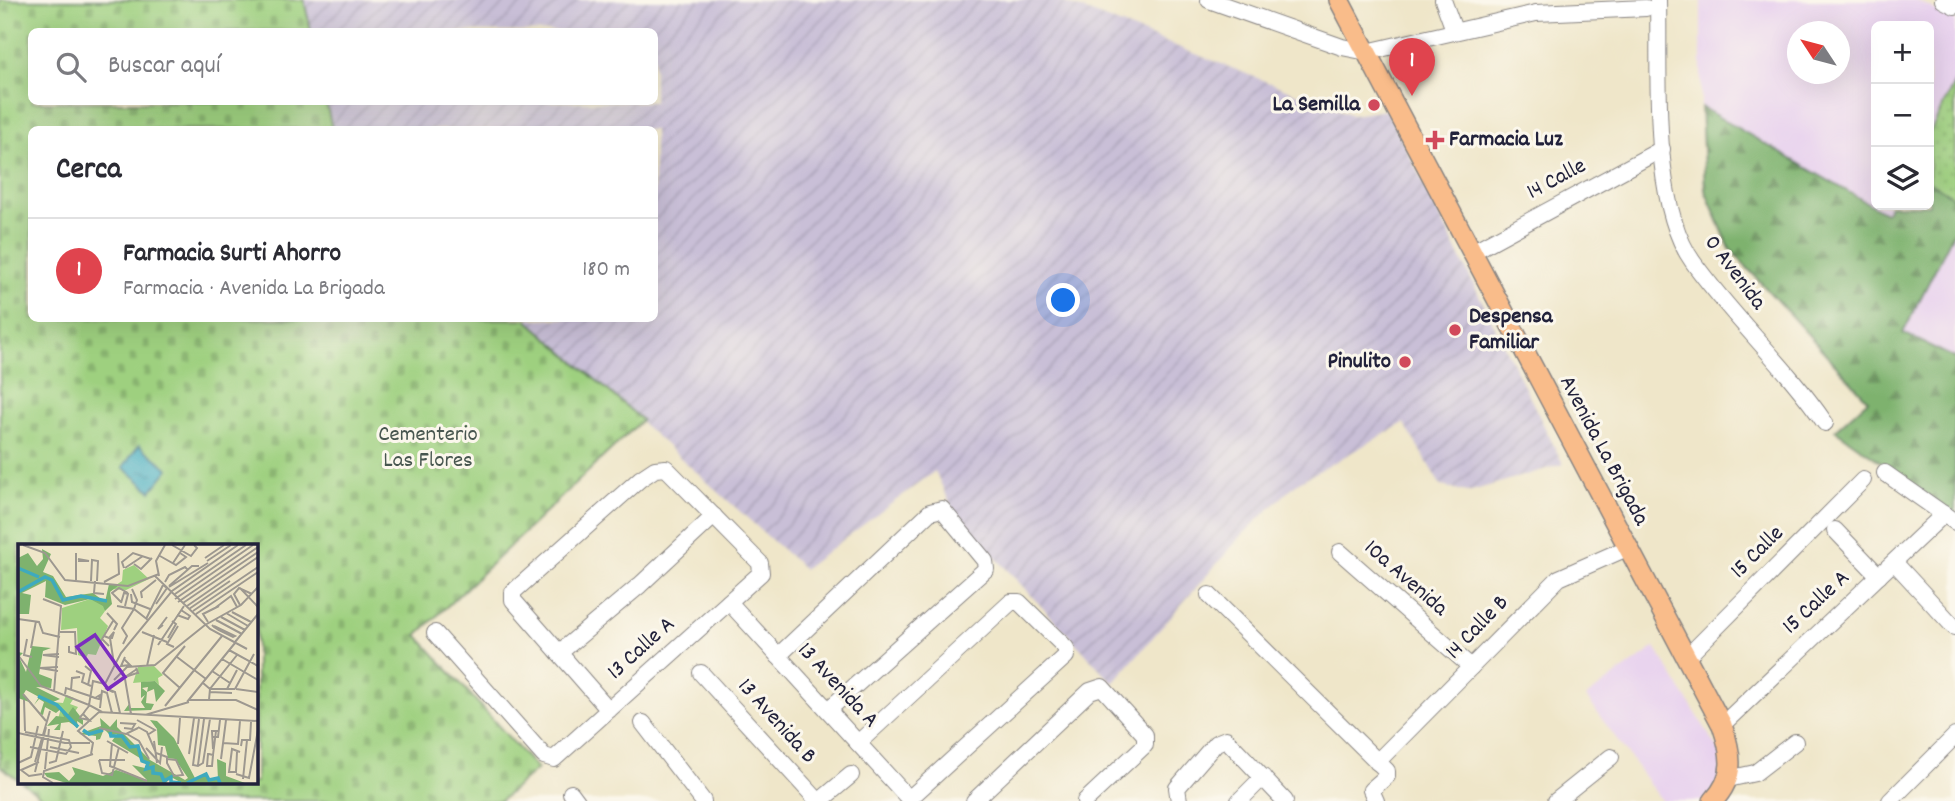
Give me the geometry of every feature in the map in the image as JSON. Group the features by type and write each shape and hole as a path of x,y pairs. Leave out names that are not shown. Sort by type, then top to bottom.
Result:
{"main road":[{"name":"Avenida La Brigada","path":"1339,0 1722,724 1731,752 1728,779"},
{"path":"1713,801 1728,779"}],"street":[{"path":"1209,0 1342,47 1367,52 1536,13 1652,4"},
{"path":"1443,0 1454,30"},
{"path":"1943,0 1955,6"},
{"name":"0 Avenida","path":"1652,4 1662,169 1671,216 1691,260 1825,423"},
{"name":"14 Calle","path":"1474,251 1662,149"},
{"path":"559,653 630,594 714,516 666,468 650,472 513,592 513,600 559,653 609,710"},
{"path":"1885,472 1950,518"},
{"name":"15 Calle","path":"1686,658 1863,480"},
{"path":"778,656 930,512 942,509 985,561 986,569 828,710"},
{"name":"13 Calle A","path":"435,633 544,756 554,759 761,573 761,563 714,516"},
{"name":"15 Calle A","path":"1722,724 1894,562 1950,518"},
{"path":"1835,530 1879,576"},
{"name":"14 Calle B","path":"1377,762 1559,578 1627,548"},
{"name":"10a Avenida","path":"1340,552 1471,667"},
{"path":"1894,562 1954,627"},
{"path":"1209,595 1388,774 1371,790 1376,801"},
{"name":"13 Avenida A","path":"729,602 910,800"},
{"path":"858,743 1011,602 1019,602 1066,648 1066,656 910,800"},
{"name":"13 Avenida B","path":"701,673 819,801"},
{"path":"974,801 1090,691 1102,687 1145,735 1145,745 1085,801"},
{"path":"643,723 704,801"},
{"path":"1890,801 1955,736"},
{"path":"1179,801 1177,788 1216,743 1226,739 1285,801"},
{"path":"1728,779 1755,773 1794,741"},
{"path":"1564,798 1611,757"},
{"path":"819,801 851,775"},
{"path":"1239,801 1263,777"}],"shaded area":[{"path":"304,0 1058,0 1352,115 1387,110 1563,464 1468,492 1441,486 1404,423 1297,483 1242,535 1113,683 955,514 935,471 804,569 529,322 658,322 658,126 331,126 327,105 658,105 658,28 310,28"},
{"path":"1701,0 1916,0 1955,20 1955,82 1934,124 1934,21 1871,21 1871,204 1701,107"},
{"path":"1955,230 1955,358 1903,333"},
{"path":"1655,647 1723,757 1719,789 1704,801 1662,801 1586,697"}],"green space":[{"name":"Cementerio Las Flores","path":"0,0 304,0 310,28 28,28 28,105 327,105 331,126 28,126 28,322 529,322 642,420 417,635 537,769 500,801 47,801 25,784 257,784 257,544 18,544 18,779 0,766"},
{"path":"1955,82 1955,198 1934,185 1934,124"},
{"path":"1701,107 1871,205 1871,210 1885,213 1887,210 1934,210 1934,185 1955,198 1955,230 1903,333 1955,358 1955,514 1835,430 1868,400 1730,249 1705,190"}],"water":[{"path":"139,445 169,469 151,491 123,467"}],"place":[{"name":"Farmacia Surti Ahorro","path":"1412,96"},
{"name":"La Semilla","path":"1374,105"},
{"name":"Farmacia Luz","path":"1435,140"},
{"name":"Despensa Familiar","path":"1455,330"},
{"name":"Pinulito","path":"1405,362"}]}
